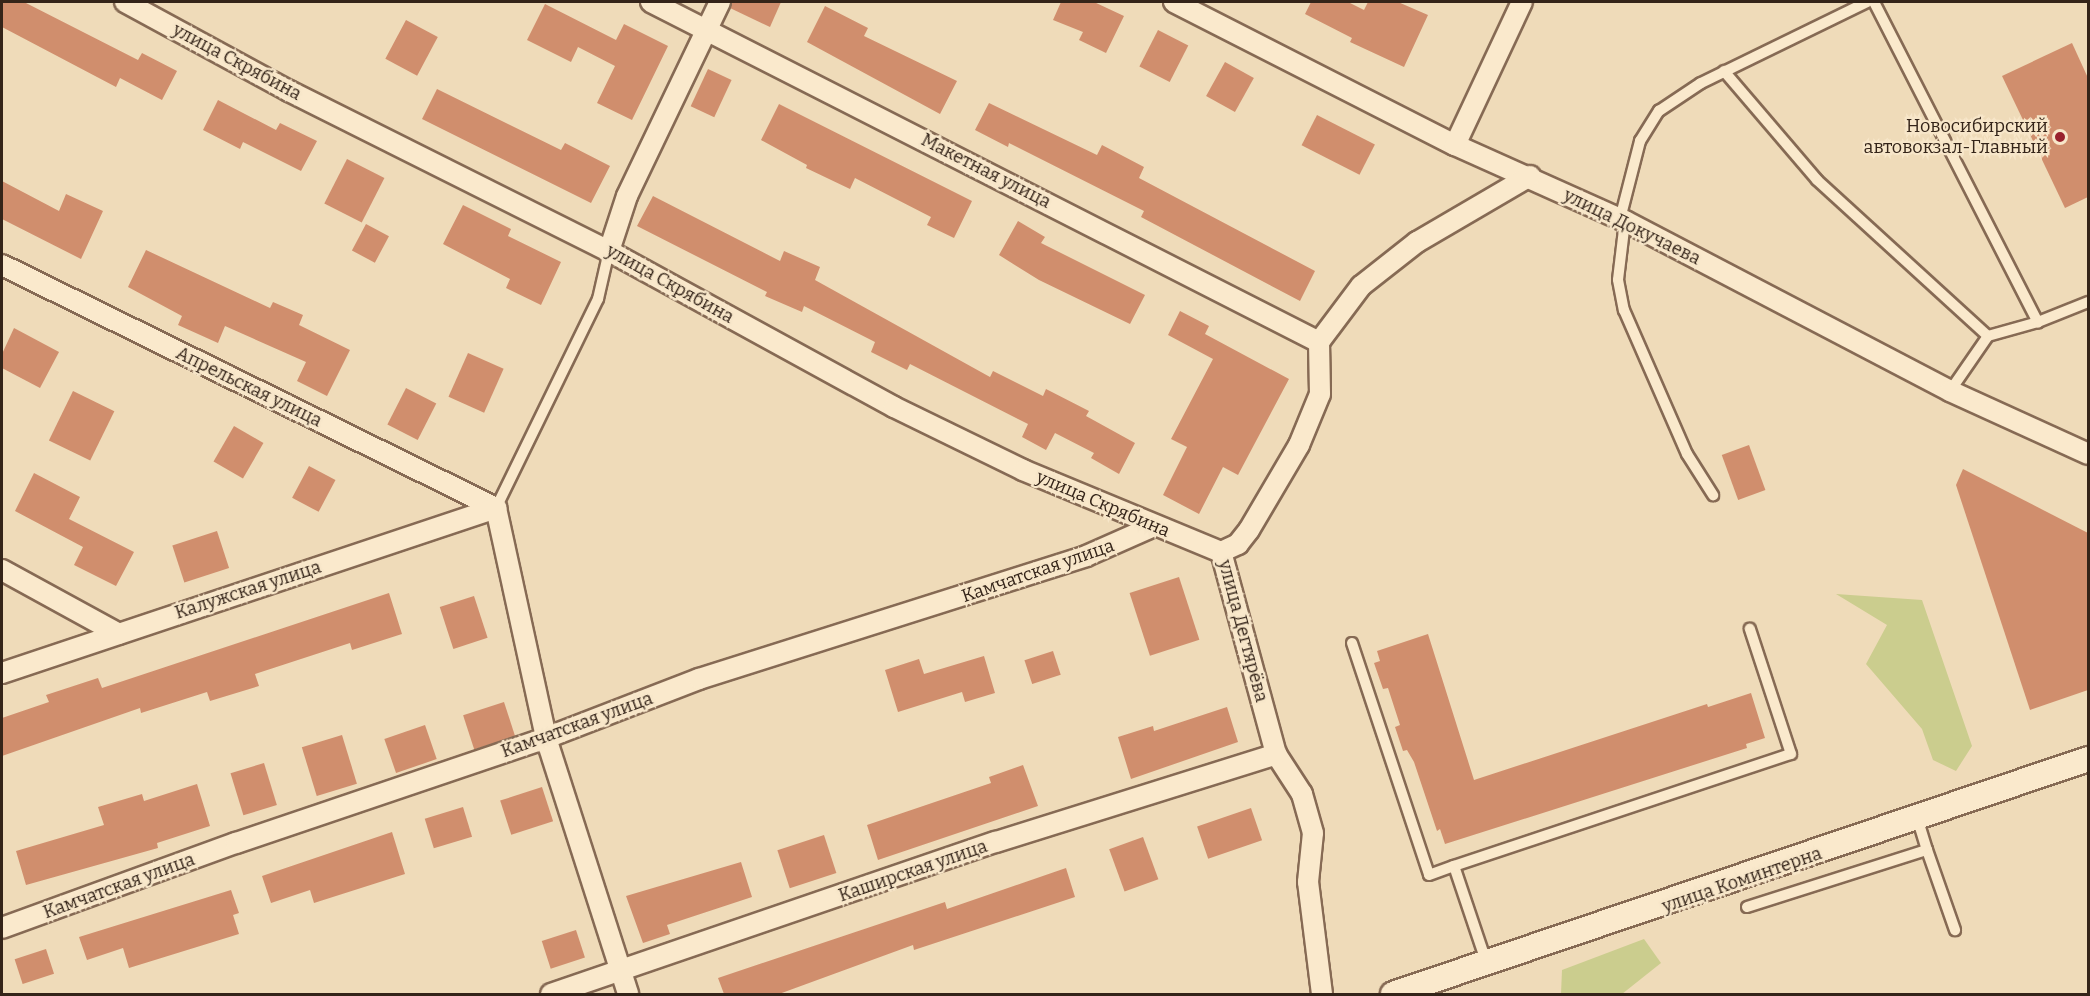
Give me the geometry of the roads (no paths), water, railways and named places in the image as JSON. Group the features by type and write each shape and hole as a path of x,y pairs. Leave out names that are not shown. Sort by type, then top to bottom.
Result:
{"street":[{"name":"улица Скрябина","path":"125,2 290,91 609,251 894,407 1023,470 1221,552"},
{"name":"Макетная улица","path":"651,2 1319,342"},
{"path":"609,251 627,196 720,2"},
{"name":"улица Докучаева","path":"1174,2 1455,145 1530,176 1623,220 1950,391 2088,454"},
{"path":"1455,145 1522,2"},
{"path":"1319,342 1361,286 1398,256 1530,176"},
{"name":"Апрельская улица","path":"2,265 496,508"},
{"name":"улица Дегтярёва","path":"1319,342 1320,394 1299,445 1249,530 1238,544 1221,552 1276,754 1302,794 1313,833 1308,882 1322,994"},
{"path":"496,508 546,738 628,994"},
{"name":"Калужская улица","path":"2,673 496,508"},
{"name":"Камчатская улица","path":"2,928 236,843 546,738 710,676 1086,556 1154,526"},
{"path":"2,570 119,634"},
{"name":"Каширская улица","path":"551,994 621,972 996,842 1276,754"},
{"name":"улица Коминтерна","path":"1394,994 1918,820 2088,759"}],"lane":[{"path":"1713,495 1687,454 1624,310 1618,280 1623,220 1640,141 1659,111 1724,71 1866,2"},
{"path":"1874,2 2038,322"},
{"path":"1724,71 1817,180 1988,336"},
{"path":"496,508 598,299 609,251"},
{"path":"1950,391 1988,336 2038,322 2088,303"},
{"path":"1352,643 1429,875 1791,754 1750,629"},
{"path":"1918,820 1954,930"},
{"path":"1747,907 1928,850"},
{"path":"1454,867 1487,964"}],"place":[{"name":"Новосибирский автовокзал-Главный","path":"2060,137"}]}
